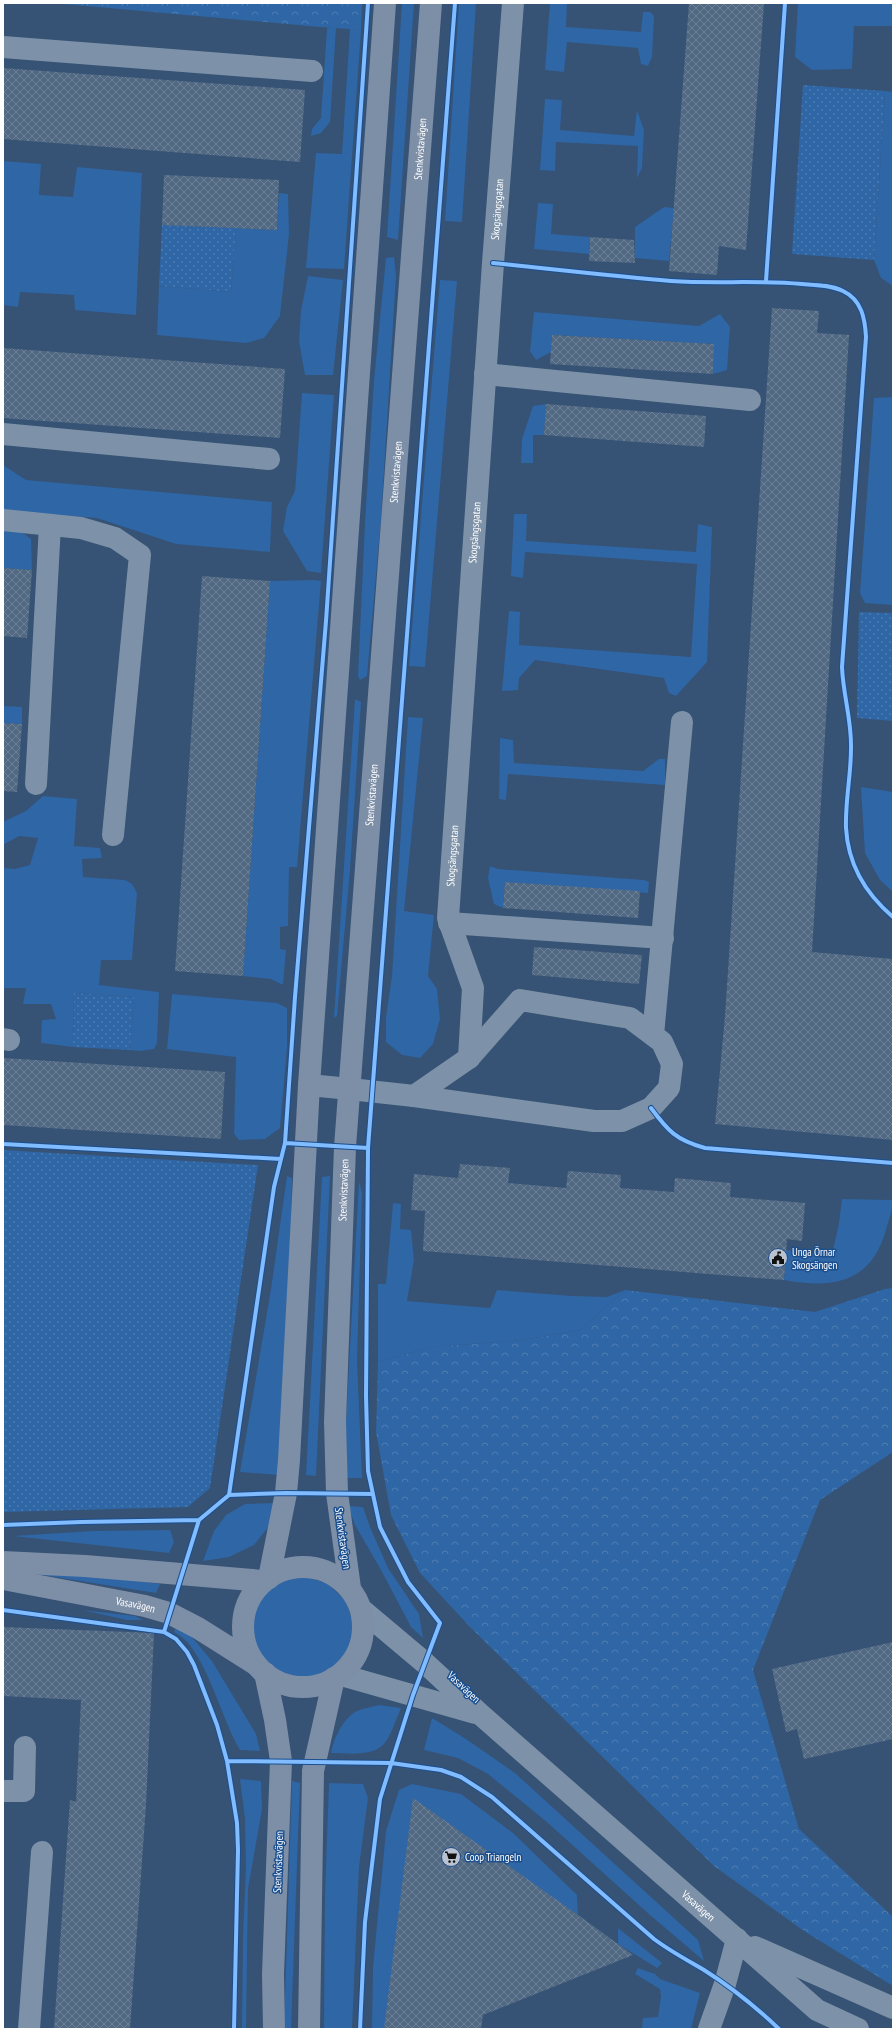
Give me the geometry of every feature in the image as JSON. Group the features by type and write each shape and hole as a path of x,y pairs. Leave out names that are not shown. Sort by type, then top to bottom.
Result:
{"main road":[{"path":"266,1579 286,1493 289,1460 309,1085 385,3"},
{"name":"Stenkvistavägen","path":"350,1588 337,1493 335,1422 344,1162 431,3"},
{"path":"309,1085 350,1089"},
{"path":"3,1562 85,1566 266,1579"},
{"path":"308,1566 331,1573 350,1588 362,1610 363,1636 356,1658 338,1677 320,1686 296,1687 273,1680 260,1668 247,1651 243,1636 243,1621 246,1606 253,1592 266,1579 284,1569 308,1566"},
{"name":"Vasavägen","path":"3,1579 145,1606 169,1613 198,1628 260,1668"},
{"name":"Stenkvistavägen","path":"260,1668 275,1720 281,1761 273,1974 274,2029"},
{"path":"309,2029 313,1771 338,1677"}],"street":[{"name":"Skogsängsgatan","path":"469,1058 473,988 448,918 485,374 513,3"},
{"path":"3,47 312,71"},
{"path":"485,374 750,400"},
{"path":"3,434 269,460"},
{"path":"3,520 81,528 116,538 140,555 113,835"},
{"path":"36,784 50,525"},
{"path":"653,1035 658,964 663,938 682,722"},
{"path":"449,923 663,938"},
{"path":"350,1089 414,1096 594,1121 622,1121 650,1108 669,1088 672,1064 662,1042 630,1018 520,1000 469,1058 414,1096"},
{"name":"Vasavägen","path":"362,1610 817,2010 858,2029"},
{"name":"Vasavägen","path":"338,1677 480,1714"},
{"path":"3,1791 24,1791 25,1746"},
{"path":"29,2029 42,1852"},
{"path":"709,2029 725,1984 737,1939"},
{"name":"Vasavägen","path":"737,1939 893,2008"}],"green space":[{"path":"53,3 362,3 361,30 320,27"},
{"path":"402,3 414,3 398,240 387,237"},
{"path":"459,3 476,3 462,222 445,221"},
{"path":"550,3 567,3 566,27 641,32 643,12 650,12 654,16 652,57 648,66 641,64 638,48 567,42 564,72 545,70"},
{"path":"798,3 893,3 893,26 854,26 852,69 812,70 795,57"},
{"path":"327,28 336,28 330,122 321,133 311,136 312,129 321,118"},
{"path":"350,29 361,30 344,269 306,268 316,153 342,154"},
{"path":"803,85 885,91 874,260 792,254"},
{"path":"885,91 893,92 893,286 881,278 874,260"},
{"path":"545,99 562,100 560,130 634,136 637,110 644,130 642,168 637,178 638,146 556,142 555,171 540,170"},
{"path":"3,161 41,164 39,195 73,197 77,167 142,173 136,315 75,310 74,295 20,292 18,307 3,305"},
{"path":"279,193 288,194 289,234 280,316 264,338 246,343 157,335 159,286 231,292 236,228 277,230"},
{"path":"538,203 553,204 551,234 590,237 589,254 534,249"},
{"path":"664,207 674,208 669,261 635,258 635,227"},
{"path":"162,225 236,228 231,292 159,286"},
{"path":"394,257 396,276 381,519 367,676 360,680 358,676 365,522 374,380 386,258"},
{"path":"308,276 343,280 333,375 305,375 299,341 301,311"},
{"path":"440,280 457,281 425,667 409,666"},
{"path":"534,312 699,326 720,314 730,327 727,370 713,374 714,344 552,335 551,352 536,360 530,351"},
{"path":"302,393 334,395 321,573 307,571 283,531 287,507 295,491"},
{"path":"893,397 893,605 865,603 860,593 874,398"},
{"path":"546,404 544,435 533,435 533,463 521,463 522,439 533,406"},
{"path":"3,465 26,480 272,502 270,552 176,544 97,518 3,511"},
{"path":"514,514 527,514 526,541 696,552 698,524 712,527 707,662 676,696 669,693 664,678 535,660 519,678 518,690 502,691 509,611 520,612 519,645 691,657 697,564 525,552 523,578 511,576"},
{"path":"3,530 20,531 31,539 32,570 3,568"},
{"path":"270,581 321,581 297,867 289,867 288,926 280,927 280,949 286,950 283,985 271,979 243,976"},
{"path":"859,612 893,613 893,721 857,718"},
{"path":"355,699 361,702 350,870 337,1016 334,1018"},
{"path":"3,706 22,707 22,724 3,723"},
{"path":"408,717 423,718 404,911 434,915 428,976 437,989 440,1019 433,1044 420,1058 402,1055 386,1042 386,1017 392,976"},
{"path":"500,738 513,740 514,763 643,771 659,759 665,759 665,785 508,774 506,800 499,799"},
{"path":"861,787 893,792 893,892 880,880 865,853"},
{"path":"43,796 77,799 74,846 100,848 102,858 82,859 83,877 125,880 132,884 137,893 132,960 101,960 99,985 159,992 157,1043 154,1049 140,1051 130,1050 134,997 74,993 73,1047 41,1043 42,1020 56,1019 51,1004 23,1004 26,988 3,988 3,868 15,869 30,865 38,838 19,836 3,845 3,822 26,811"},
{"path":"490,866 498,869 644,880 649,882 648,893 505,882 503,908 494,904 488,878"},
{"path":"74,993 134,997 130,1050 73,1047"},
{"path":"172,994 277,1003 287,1008 287,1047 280,1128 265,1139 239,1140 234,1134 236,1057 167,1049"},
{"path":"3,1150 258,1165 210,1488 188,1507 3,1512"},
{"path":"287,1176 292,1178 291,1247 280,1475 240,1472 271,1289"},
{"path":"330,1176 316,1476 306,1475 322,1177"},
{"path":"359,1181 362,1193 357,1360 362,1478 343,1478"},
{"path":"842,1199 893,1200 886,1230 879,1248 871,1261 860,1271 848,1278 834,1282 802,1283 784,1280 786,1250 832,1255 839,1223"},
{"path":"393,1203 401,1204 400,1229 411,1230 414,1260 407,1301 490,1308 497,1290 572,1296 607,1297 625,1290 580,1330 523,1340 431,1347 378,1362 378,1284 386,1284"},
{"path":"893,1288 893,1452 820,1500 753,1670 799,1829 893,1917 893,1986 804,1931 714,1866 470,1627 420,1573 391,1515 376,1432 378,1362 431,1347 523,1340 580,1330 625,1290 815,1312 885,1289"},
{"path":"275,1503 270,1525 254,1545 229,1557 203,1561 214,1531 226,1515 245,1504"},
{"path":"348,1506 363,1507 388,1568 419,1614 423,1638 411,1627 355,1525"},
{"path":"170,1530 174,1542 169,1553 13,1536 94,1531"},
{"path":"24,1572 101,1576 160,1584 156,1593"},
{"path":"298,1575 327,1583 346,1601 355,1629 351,1652 336,1668 314,1679 282,1675 263,1658 252,1637 254,1609 273,1586"},
{"path":"82,1610 135,1616 143,1620 127,1620"},
{"path":"176,1627 191,1636 212,1661 256,1734 260,1751 240,1750 227,1724 204,1669 189,1644 174,1632"},
{"path":"379,1705 401,1708 391,1733 383,1745 378,1749 365,1753 331,1753 334,1741 347,1718 357,1711"},
{"path":"432,1718 466,1739 515,1773 698,1940 704,1961 650,1915 548,1823 488,1774 458,1758 424,1750"},
{"path":"240,1779 261,1781 262,1809 248,1889 246,2029 242,2029 243,1936 246,1867 245,1819"},
{"path":"292,1781 300,1783 291,2029 284,2029"},
{"path":"329,1783 363,1784 368,1798 359,1867 352,2029 324,2029 325,1894"},
{"name":"Coop Triangeln","path":"412,1784 461,1794 513,1833 577,1895 578,1915 384,2029 372,2029 373,1967 386,1831 399,1790"},
{"path":"618,1928 662,1963 657,1968 618,1944"},
{"path":"638,1968 655,1974 660,1979 700,1993 691,2029 642,2029 643,2018 658,2017 661,1997 660,1989 635,1974"}],"building":[{"path":"689,3 764,3 746,250 719,246 717,275 669,271"},
{"path":"3,68 305,90 300,162 3,139"},
{"path":"164,175 279,180 277,230 162,225"},
{"path":"590,237 634,240 635,263 589,261"},
{"path":"772,308 819,311 817,333 849,335 812,952 893,959 893,1140 715,1124 725,1016"},
{"path":"552,335 714,344 713,374 550,364"},
{"path":"3,348 285,369 280,438 3,418"},
{"path":"546,404 706,416 704,447 544,435"},
{"path":"3,568 32,570 27,638 3,636"},
{"path":"202,576 270,581 243,976 175,971"},
{"path":"3,723 22,724 17,792 3,791"},
{"path":"505,882 640,891 638,918 503,908"},
{"path":"534,947 642,955 639,984 532,975"},
{"path":"3,1058 225,1072 221,1139 3,1125"},
{"path":"460,1164 510,1168 508,1183 566,1188 568,1171 621,1175 620,1188 674,1192 675,1178 731,1183 730,1197 805,1203 802,1241 787,1239 784,1280 423,1251 425,1211 411,1210 414,1174 458,1178"},
{"path":"3,1627 154,1633 146,1805 130,2029 54,2029 70,1800 76,1802 81,1700 3,1696"},
{"path":"893,1642 893,1739 804,1759 797,1729 786,1732 772,1669"},
{"name":"Coop Triangeln","path":"413,1798 633,1955 483,2015 481,2029 384,2029"}],"cycle path":[{"path":"164,1632 199,1520 229,1495 274,1187 285,1143 295,997 326,621 368,3"},
{"path":"360,2029 365,1922 380,1799 413,1695 440,1623 408,1582 380,1527 368,1471 366,1396 368,1148 455,3"},
{"path":"766,281 785,3"},
{"path":"493,263 671,281 769,282 823,286 843,291 854,299 858,305 865,323 866,337 842,667 851,739 846,828 850,854 860,878 875,899 893,917"},
{"path":"651,1108 674,1134 687,1142 705,1148 893,1163"},
{"path":"285,1143 368,1148"},
{"path":"3,1144 281,1159"},
{"path":"229,1495 286,1493 373,1494"},
{"path":"3,1525 199,1520"},
{"path":"3,1610 164,1632 176,1639 187,1652 194,1665 217,1725 227,1761 237,1823 238,1850 234,2029"},
{"path":"227,1761 391,1763 441,1770 461,1777 492,1797 654,1939 734,1990 779,2029"}],"place":[{"name":"Unga Örnar Skogsängen","path":"778,1258"},
{"name":"Coop Triangeln","path":"451,1857"}]}
